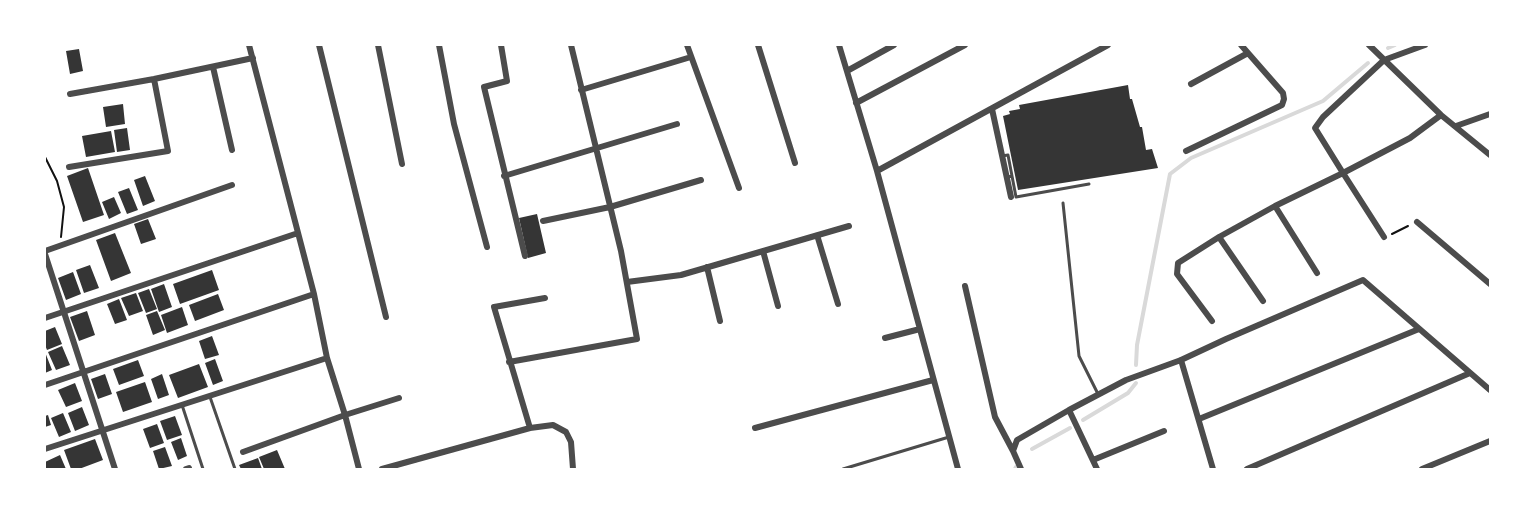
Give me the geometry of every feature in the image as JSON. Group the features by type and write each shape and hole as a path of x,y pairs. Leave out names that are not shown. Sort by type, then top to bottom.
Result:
{"street":[{"path":"249,45 314,294 327,358 359,469"},
{"path":"319,45 386,317"},
{"path":"378,45 402,164"},
{"path":"439,45 454,124 487,248"},
{"path":"501,45 507,81 484,87 525,256"},
{"path":"509,362 637,339 627,282 597,148 571,45"},
{"path":"687,45 739,189"},
{"path":"758,45 795,163"},
{"path":"838,45 878,171 958,469"},
{"path":"847,72 894,45"},
{"path":"856,103 965,45"},
{"path":"878,171 1108,45"},
{"path":"1186,151 1282,105 1283,93 1241,45"},
{"path":"1369,45 1441,115 1490,155"},
{"path":"1384,237 1315,128 1323,117 1384,60 1425,45"},
{"path":"1191,84 1248,53"},
{"path":"581,90 691,57"},
{"path":"70,94 253,58"},
{"path":"213,67 232,150"},
{"path":"69,167 168,151 154,79"},
{"path":"992,109 1002,156 1010,177 1011,197"},
{"path":"1456,126 1490,114"},
{"path":"1212,321 1177,274 1178,263 1275,206 1410,138 1441,115"},
{"path":"504,176 676,124"},
{"path":"543,220 610,207 701,180"},
{"path":"115,469 45,252 232,185"},
{"path":"1275,206 1317,273"},
{"path":"1417,222 1490,284"},
{"path":"627,282 681,275 849,226"},
{"path":"45,318 298,233"},
{"path":"817,235 838,304"},
{"path":"1219,237 1263,301"},
{"path":"763,251 778,306"},
{"path":"707,267 720,321"},
{"path":"1013,451 1017,440 1126,380 1181,360 1363,280 1490,390"},
{"path":"965,286 995,417 1021,469"},
{"path":"45,385 314,294"},
{"path":"530,428 494,307 544,298"},
{"path":"885,338 920,329"},
{"path":"1199,419 1419,329"},
{"path":"45,449 327,358"},
{"path":"1181,360 1213,469"},
{"path":"1247,469 1470,373"},
{"path":"755,428 933,380"},
{"path":"243,452 399,398"},
{"path":"1069,410 1097,469"},
{"path":"382,469 530,428 553,425 566,432 572,442 573,469"},
{"path":"566,432 574,430"},
{"path":"1093,460 1164,431"},
{"path":"1424,469 1490,441"}],"lane":[{"path":"1010,177 1016,197 1089,184"},
{"path":"1063,203 1079,356 1098,395"},
{"path":"209,395 235,469"},
{"path":"182,404 202,469"},
{"path":"843,469 949,437"}],"path":[{"path":"45,157 57,181 64,207 60,246"},
{"path":"1384,237 1417,222"}],"building":[{"path":"79,49 83,71 70,74 66,51"},
{"path":"1128,85 1130,99 1132,99 1140,127 1142,127 1146,150 1152,149 1158,168 1018,190 1003,116 1010,114 1009,111 1020,109 1019,105"},
{"path":"123,104 125,124 106,127 103,107"},
{"path":"127,128 130,150 117,152 114,130"},
{"path":"111,131 115,152 86,157 82,136"},
{"path":"88,168 104,215 83,222 67,176"},
{"path":"145,176 155,201 143,206 134,180"},
{"path":"129,188 138,210 127,214 118,192"},
{"path":"114,197 121,213 109,219 102,202"},
{"path":"537,214 546,253 528,258 519,218"},
{"path":"148,219 156,239 141,244 134,224"},
{"path":"115,233 131,273 111,281 96,240"},
{"path":"90,265 99,288 84,293 76,270"},
{"path":"212,270 219,290 180,304 173,284"},
{"path":"73,272 81,294 66,300 58,278"},
{"path":"164,284 172,307 159,312 151,289"},
{"path":"149,289 157,309 146,313 138,293"},
{"path":"136,293 143,311 129,316 121,298"},
{"path":"218,294 224,310 195,321 189,305"},
{"path":"119,299 127,320 115,324 107,304"},
{"path":"182,307 188,325 167,333 161,315"},
{"path":"87,311 95,335 79,341 70,317"},
{"path":"157,311 165,330 153,335 146,315"},
{"path":"55,327 62,344 47,350 45,331"},
{"path":"212,336 219,355 205,359 199,341"},
{"path":"62,346 70,365 56,370 48,352"},
{"path":"45,352 52,370 45,373"},
{"path":"215,359 223,381 213,385 205,363"},
{"path":"138,360 144,376 119,385 113,369"},
{"path":"199,364 208,387 178,398 169,375"},
{"path":"105,374 112,394 98,399 91,379"},
{"path":"162,374 169,395 158,399 151,379"},
{"path":"145,382 152,402 123,412 116,392"},
{"path":"75,383 82,401 66,407 58,390"},
{"path":"82,407 89,425 75,431 68,413"},
{"path":"63,413 71,432 59,437 51,418"},
{"path":"48,415 51,425 45,427 45,416"},
{"path":"175,416 182,435 167,440 160,421"},
{"path":"157,424 164,443 150,448 143,429"},
{"path":"181,438 187,456 178,460 171,442"},
{"path":"95,439 103,460 79,469 71,469 64,450"},
{"path":"165,447 172,466 159,469 153,451"},
{"path":"277,450 285,469 264,469 259,457"},
{"path":"60,455 66,469 45,469 45,462"},
{"path":"258,458 262,469 241,469 239,465"}],"waterway":[{"path":"1388,48 1395,45"},
{"path":"1136,365 1137,345 1170,174 1191,158 1323,101 1368,63"},
{"path":"1083,420 1128,393 1136,383"},
{"path":"1032,449 1070,428"}]}
